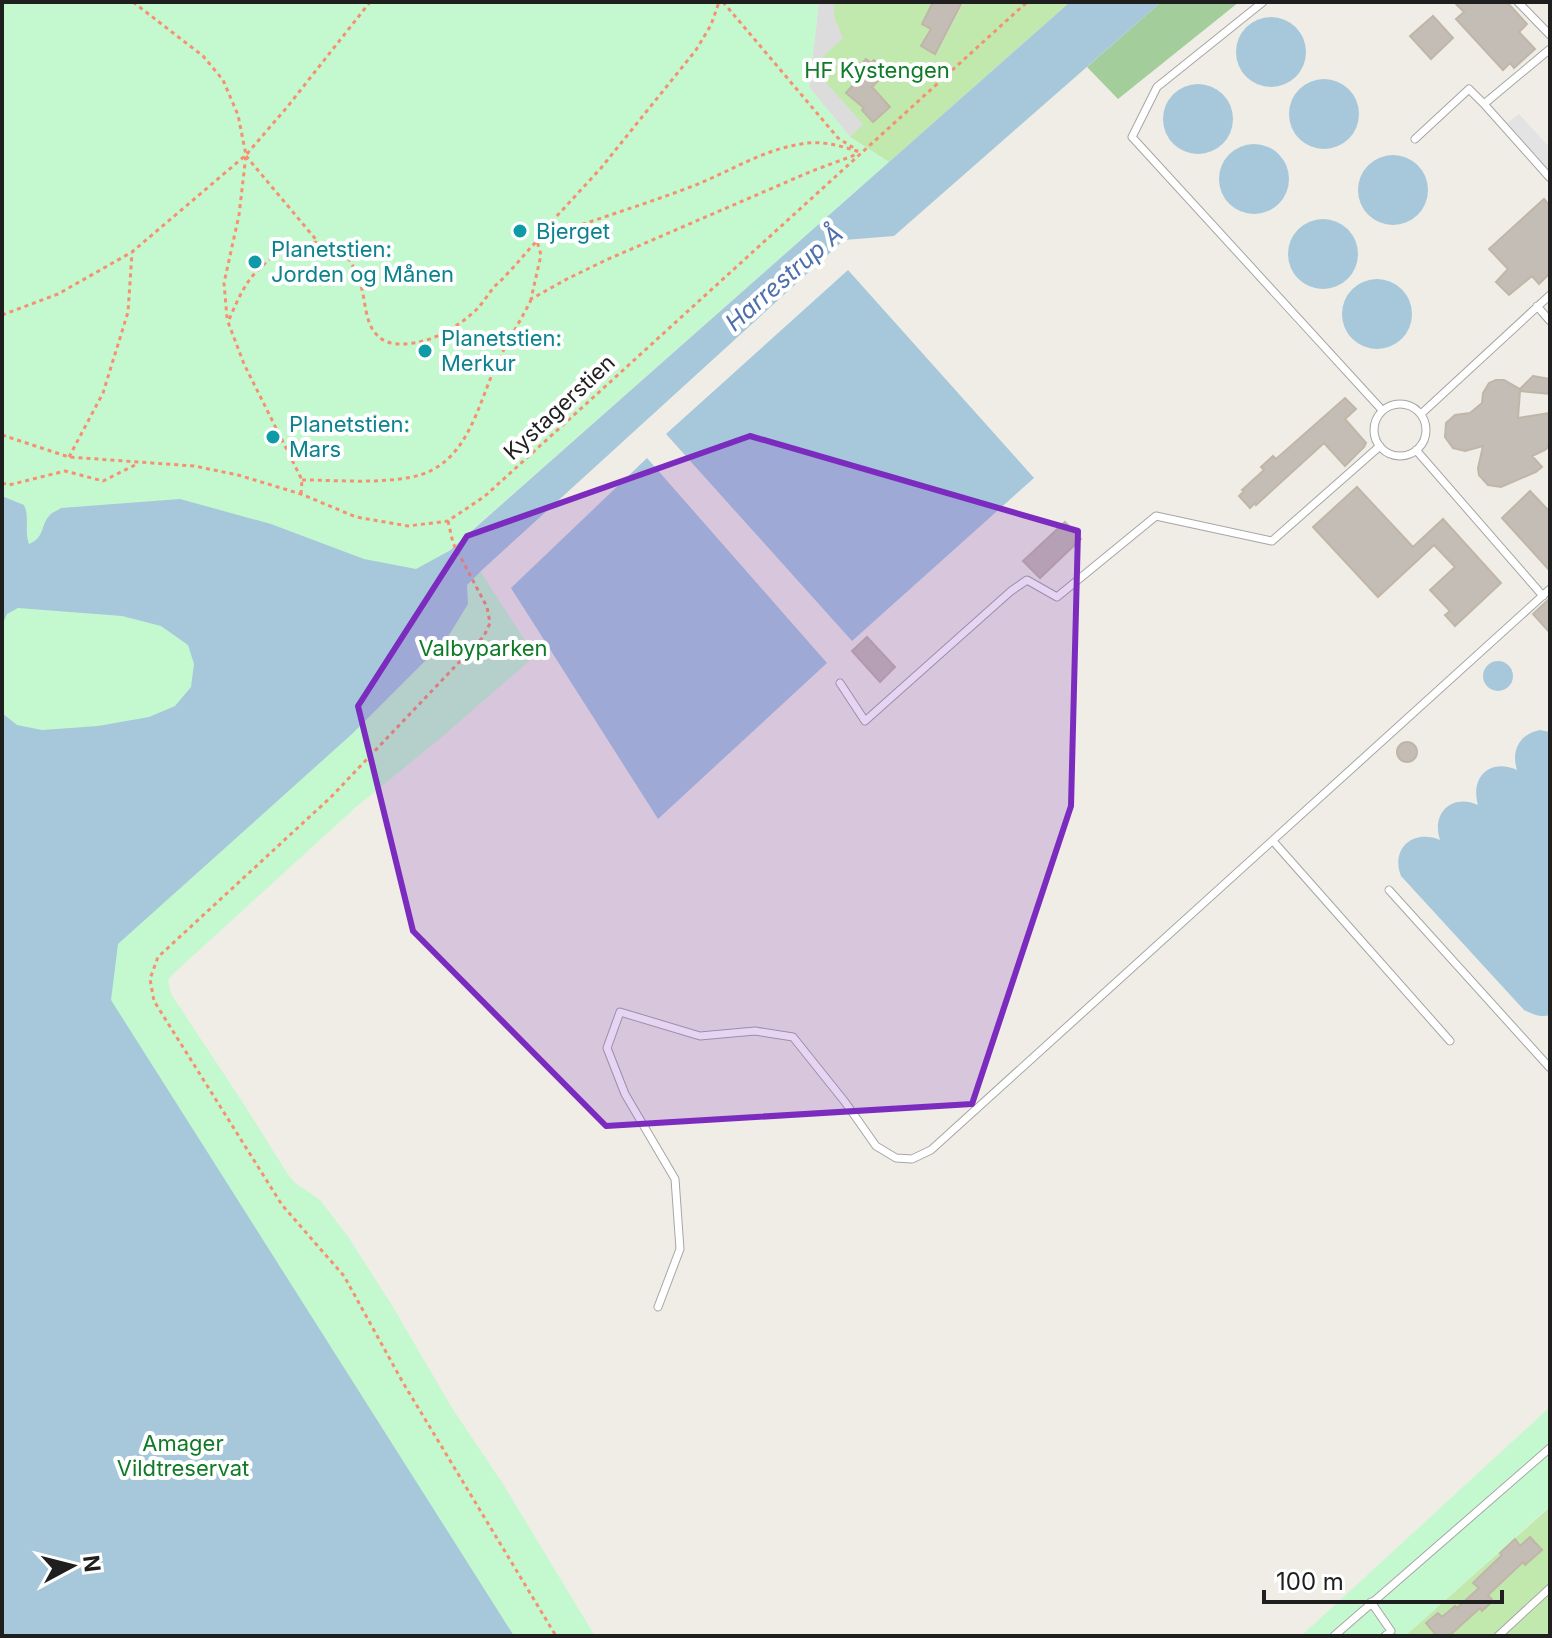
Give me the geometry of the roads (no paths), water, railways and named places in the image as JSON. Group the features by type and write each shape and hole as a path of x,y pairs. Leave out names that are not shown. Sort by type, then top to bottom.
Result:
{"lane":[{"path":"1263,2 1157,87 1132,137 1382,410"},
{"path":"1518,2 1550,35"},
{"path":"1484,104 1550,49"},
{"path":"1415,139 1469,89 1550,178"},
{"path":"1421,414 1550,295"},
{"path":"1537,306 1550,321"},
{"path":"1398,403 1407,404 1421,414 1426,429 1416,450 1401,456 1386,452 1375,439 1374,423 1382,410 1398,403"},
{"path":"840,683 865,721 1027,580 1057,597 1156,516 1272,541 1380,446"},
{"path":"658,1307 680,1249 675,1179 625,1094 607,1048 619,1011 700,1036 755,1031 793,1037 876,1146 896,1158 912,1159 931,1150 1547,592 1416,450"},
{"path":"1273,841 1450,1041"},
{"path":"1389,890 1550,1068"},
{"path":"1334,1636 1550,1448"},
{"path":"1498,1636 1550,1588"},
{"path":"1371,1602 1390,1634"}],"water":[{"name":"Amager Vildtreservat","path":"1070,2 1161,2 894,236 844,240 482,570 467,585 468,604 446,640 352,734 118,944 111,1000 514,1636 2,1636 2,713 17,725 42,730 98,726 149,717 175,706 191,687 194,664 188,645 161,626 122,616 18,608 7,614 2,625 2,496 24,505 29,544 40,535 50,515 61,508 180,499 271,524 364,559 416,569 449,551"},
{"path":"1278,17 1300,32 1306,52 1304,66 1296,77 1285,85 1264,87 1246,77 1238,66 1236,45 1246,27 1257,19"},
{"path":"1331,79 1353,94 1359,114 1357,128 1349,139 1338,147 1317,149 1299,139 1291,128 1289,107 1299,89 1310,81"},
{"path":"1205,84 1227,99 1233,119 1231,133 1223,144 1212,152 1191,154 1173,144 1165,133 1163,112 1173,94 1184,86"},
{"path":"1261,144 1283,159 1289,179 1287,193 1279,204 1268,212 1247,214 1229,204 1221,193 1219,172 1229,154 1240,146"},
{"path":"1400,155 1422,170 1428,190 1426,204 1418,215 1407,223 1386,225 1368,215 1360,204 1358,183 1368,165 1379,157"},
{"path":"1330,219 1352,234 1358,254 1356,268 1348,279 1337,287 1316,289 1298,279 1290,268 1288,247 1298,229 1309,221"},
{"path":"848,270 1034,478 852,641 666,434"},
{"path":"1384,279 1406,294 1412,314 1410,328 1402,339 1391,347 1370,349 1352,339 1344,328 1342,307 1352,289 1363,281"},
{"path":"647,458 827,663 658,819 511,588"},
{"path":"1498,661 1509,665 1513,676 1509,687 1498,691 1487,687 1483,676 1487,665"},
{"path":"1540,730 1550,732 1550,1015 1543,1016 1524,1010 1401,876 1398,866 1402,849 1413,839 1430,837 1440,840 1438,821 1446,808 1460,802 1478,805 1477,786 1484,772 1498,766 1517,770 1515,756 1518,744 1527,735"}],"place":[{"name":"Bjerget","path":"520,231"},
{"name":"Planetstien: Jorden og Månen","path":"255,262"},
{"name":"Planetstien: Merkur","path":"425,351"},
{"name":"Planetstien: Mars","path":"273,437"}],"park label":[{"name":"HF Kystengen","path":"877,70"},
{"name":"Valbyparken","path":"483,648"}],"water label":[{"name":"Harrestrup Å","path":"784,278"}]}
